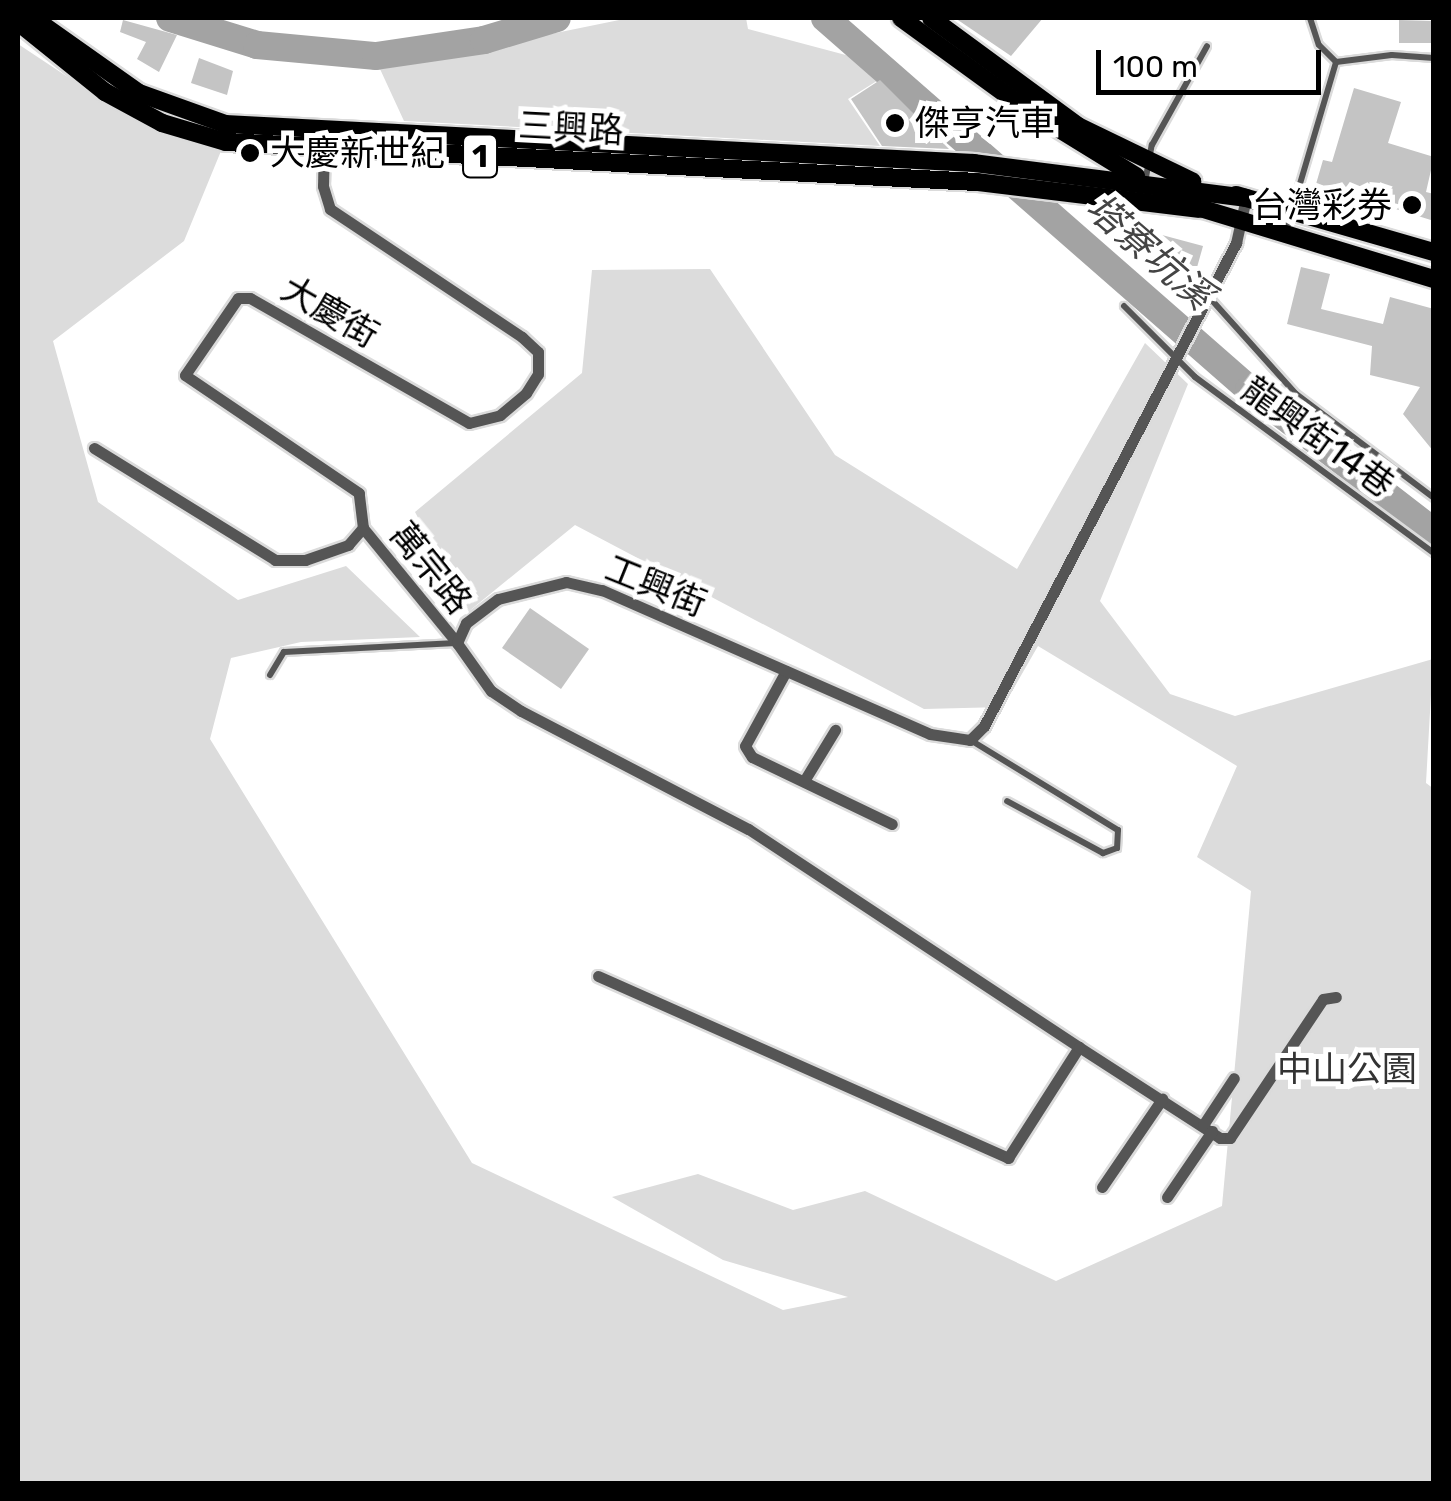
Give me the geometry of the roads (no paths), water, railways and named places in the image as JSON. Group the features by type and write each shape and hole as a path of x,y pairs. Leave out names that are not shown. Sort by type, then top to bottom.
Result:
{"main road":[{"name":"三興路","path":"34,18 102,71 172,110 225,124 324,139 977,182 1146,201"},
{"path":"931,18 1078,126 1144,162 1246,198"},
{"path":"909,20 1070,139 1200,209"},
{"name":"三興路","path":"18,22 75,72 162,122 226,142 324,139 974,162 1065,171"},
{"path":"1065,171 1081,154 1070,139"},
{"name":"1","path":"1065,171 1246,198 1434,252"},
{"name":"1","path":"1146,201 1200,209 1434,279"}],"street":[{"name":"大慶街","path":"324,139 330,209 538,352 538,374 526,392 500,415 470,423 250,298 238,298 185,375 359,493 362,528"},
{"path":"970,740 984,726 1208,296 1244,224 1246,198"},
{"path":"94,448 274,560 304,560 334,550 362,528"},
{"name":"萬宗路","path":"362,528 457,644"},
{"name":"工興街","path":"457,644 466,623 498,599 566,582 602,590 930,734 970,740"},
{"path":"457,644 491,691 748,830 1079,1047 1230,1138 1322,999 1336,997"},
{"path":"786,671 745,746 752,757 892,824"},
{"path":"804,782 834,730"},
{"path":"598,976 1008,1158 1079,1047"},
{"path":"1167,1197 1234,1078"},
{"path":"1102,1187 1162,1099"}],"lane":[{"path":"1310,18 1319,45 1336,62"},
{"path":"1146,201 1144,162 1208,46"},
{"path":"1336,62 1392,55 1434,58"},
{"path":"1285,235 1336,62"},
{"path":"1208,296 1296,394 1434,498"},
{"name":"龍興街14巷","path":"1124,306 1176,358 1434,553"},
{"path":"270,675 284,652 457,644"},
{"path":"970,740 1118,830 1117,848 1102,853 1007,800"}],"waterway":[{"name":"塔寮坑溪","path":"170,18 257,45 376,56 484,40 557,18"},
{"name":"塔寮坑溪","path":"825,18 1249,389 1434,532"},
{"name":"塔寮坑溪","path":"832,24 837,18"}],"place":[{"name":"傑亨汽車","path":"895,123"},
{"name":"大慶新世紀","path":"250,153"},
{"name":"台灣彩券","path":"1412,205"}],"park label":[{"name":"中山公園","path":"1347,1069"}]}
